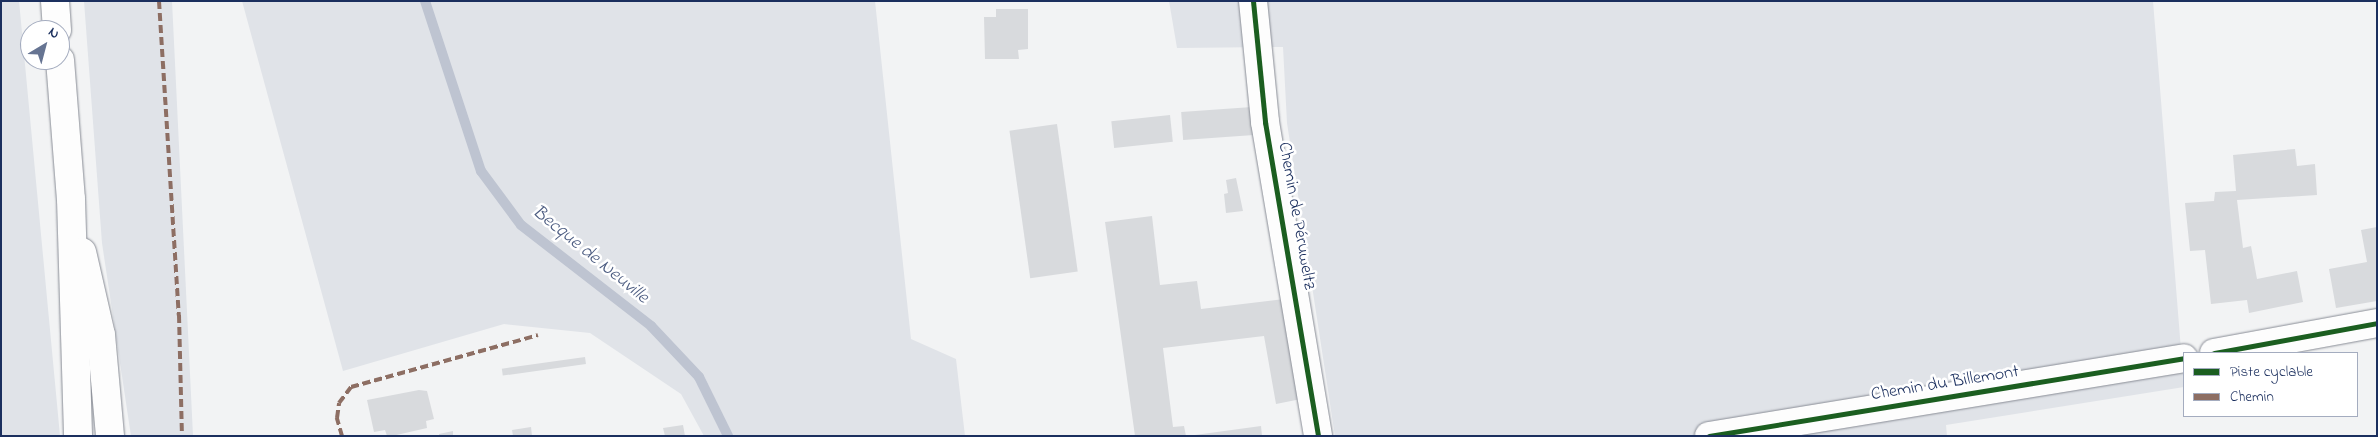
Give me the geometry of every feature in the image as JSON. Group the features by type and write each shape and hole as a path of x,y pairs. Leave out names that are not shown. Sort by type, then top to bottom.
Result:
{"street":[{"path":"55,1 56,20"},
{"name":"Chemin de Péruweltz","path":"1253,1 1264,112 1318,436"},
{"path":"61,70 71,199 78,436"},
{"path":"71,199 101,335 110,436"},
{"path":"2219,352 2377,323"},
{"name":"Chemin du Billemont","path":"1710,436 2183,358"}],"shaded area":[{"path":"1,1 19,1 21,20 20,70 26,70 60,436 1,436"},
{"path":"84,1 172,1 193,436 131,436 102,243"},
{"path":"242,1 875,1 911,339 956,359 965,436 704,436 681,394 590,333 504,324 343,371"},
{"path":"1169,1 2153,1 2183,387 1946,425 1947,436 1335,436 1287,123 1283,47 1177,48"}],"building":[{"path":"996,9 1028,9 1028,49 1018,50 1019,59 985,59 984,17 996,17"},
{"path":"1252,107 1254,135 1183,140 1181,112"},
{"path":"1170,115 1173,142 1114,148 1111,121"},
{"path":"1057,124 1078,272 1030,278 1009,131"},
{"path":"2295,149 2297,166 2315,164 2317,195 2237,200 2243,248 2251,246 2257,279 2297,271 2303,302 2249,313 2247,300 2211,304 2205,250 2190,251 2185,203 2214,201 2215,192 2236,191 2233,155"},
{"path":"1236,178 1243,211 1226,213 1224,194 1228,193 1226,180"},
{"path":"1152,216 1160,285 1197,281 1201,309 1284,299 1301,399 1276,404 1264,336 1163,348 1173,427 1184,426 1186,436 1135,436 1105,222"},
{"path":"2377,227 2377,301 2336,308 2329,269 2367,262 2361,230"},
{"path":"585,357 586,364 503,376 502,369"},
{"path":"419,390 427,391 434,419 426,421 427,428 392,436 387,436 385,430 374,432 367,400"},
{"path":"683,425 685,436 665,436 663,428"},
{"path":"1261,426 1262,436 1195,436 1195,435"},
{"path":"531,427 532,436 513,436 512,430"},
{"path":"453,431 453,436 439,436 439,434"}],"waterway":[{"name":"Becque de Neuville","path":"425,1 481,171 521,225 651,326 699,377 728,436"}],"marked path":[{"path":"159,1 179,315 182,436"},
{"path":"342,436 337,418 339,403 351,387 538,335"}],"cycle path":[{"path":"1253,1 1265,122 1318,436"},
{"path":"2219,352 2377,323"},
{"path":"1709,436 2183,358"}]}
